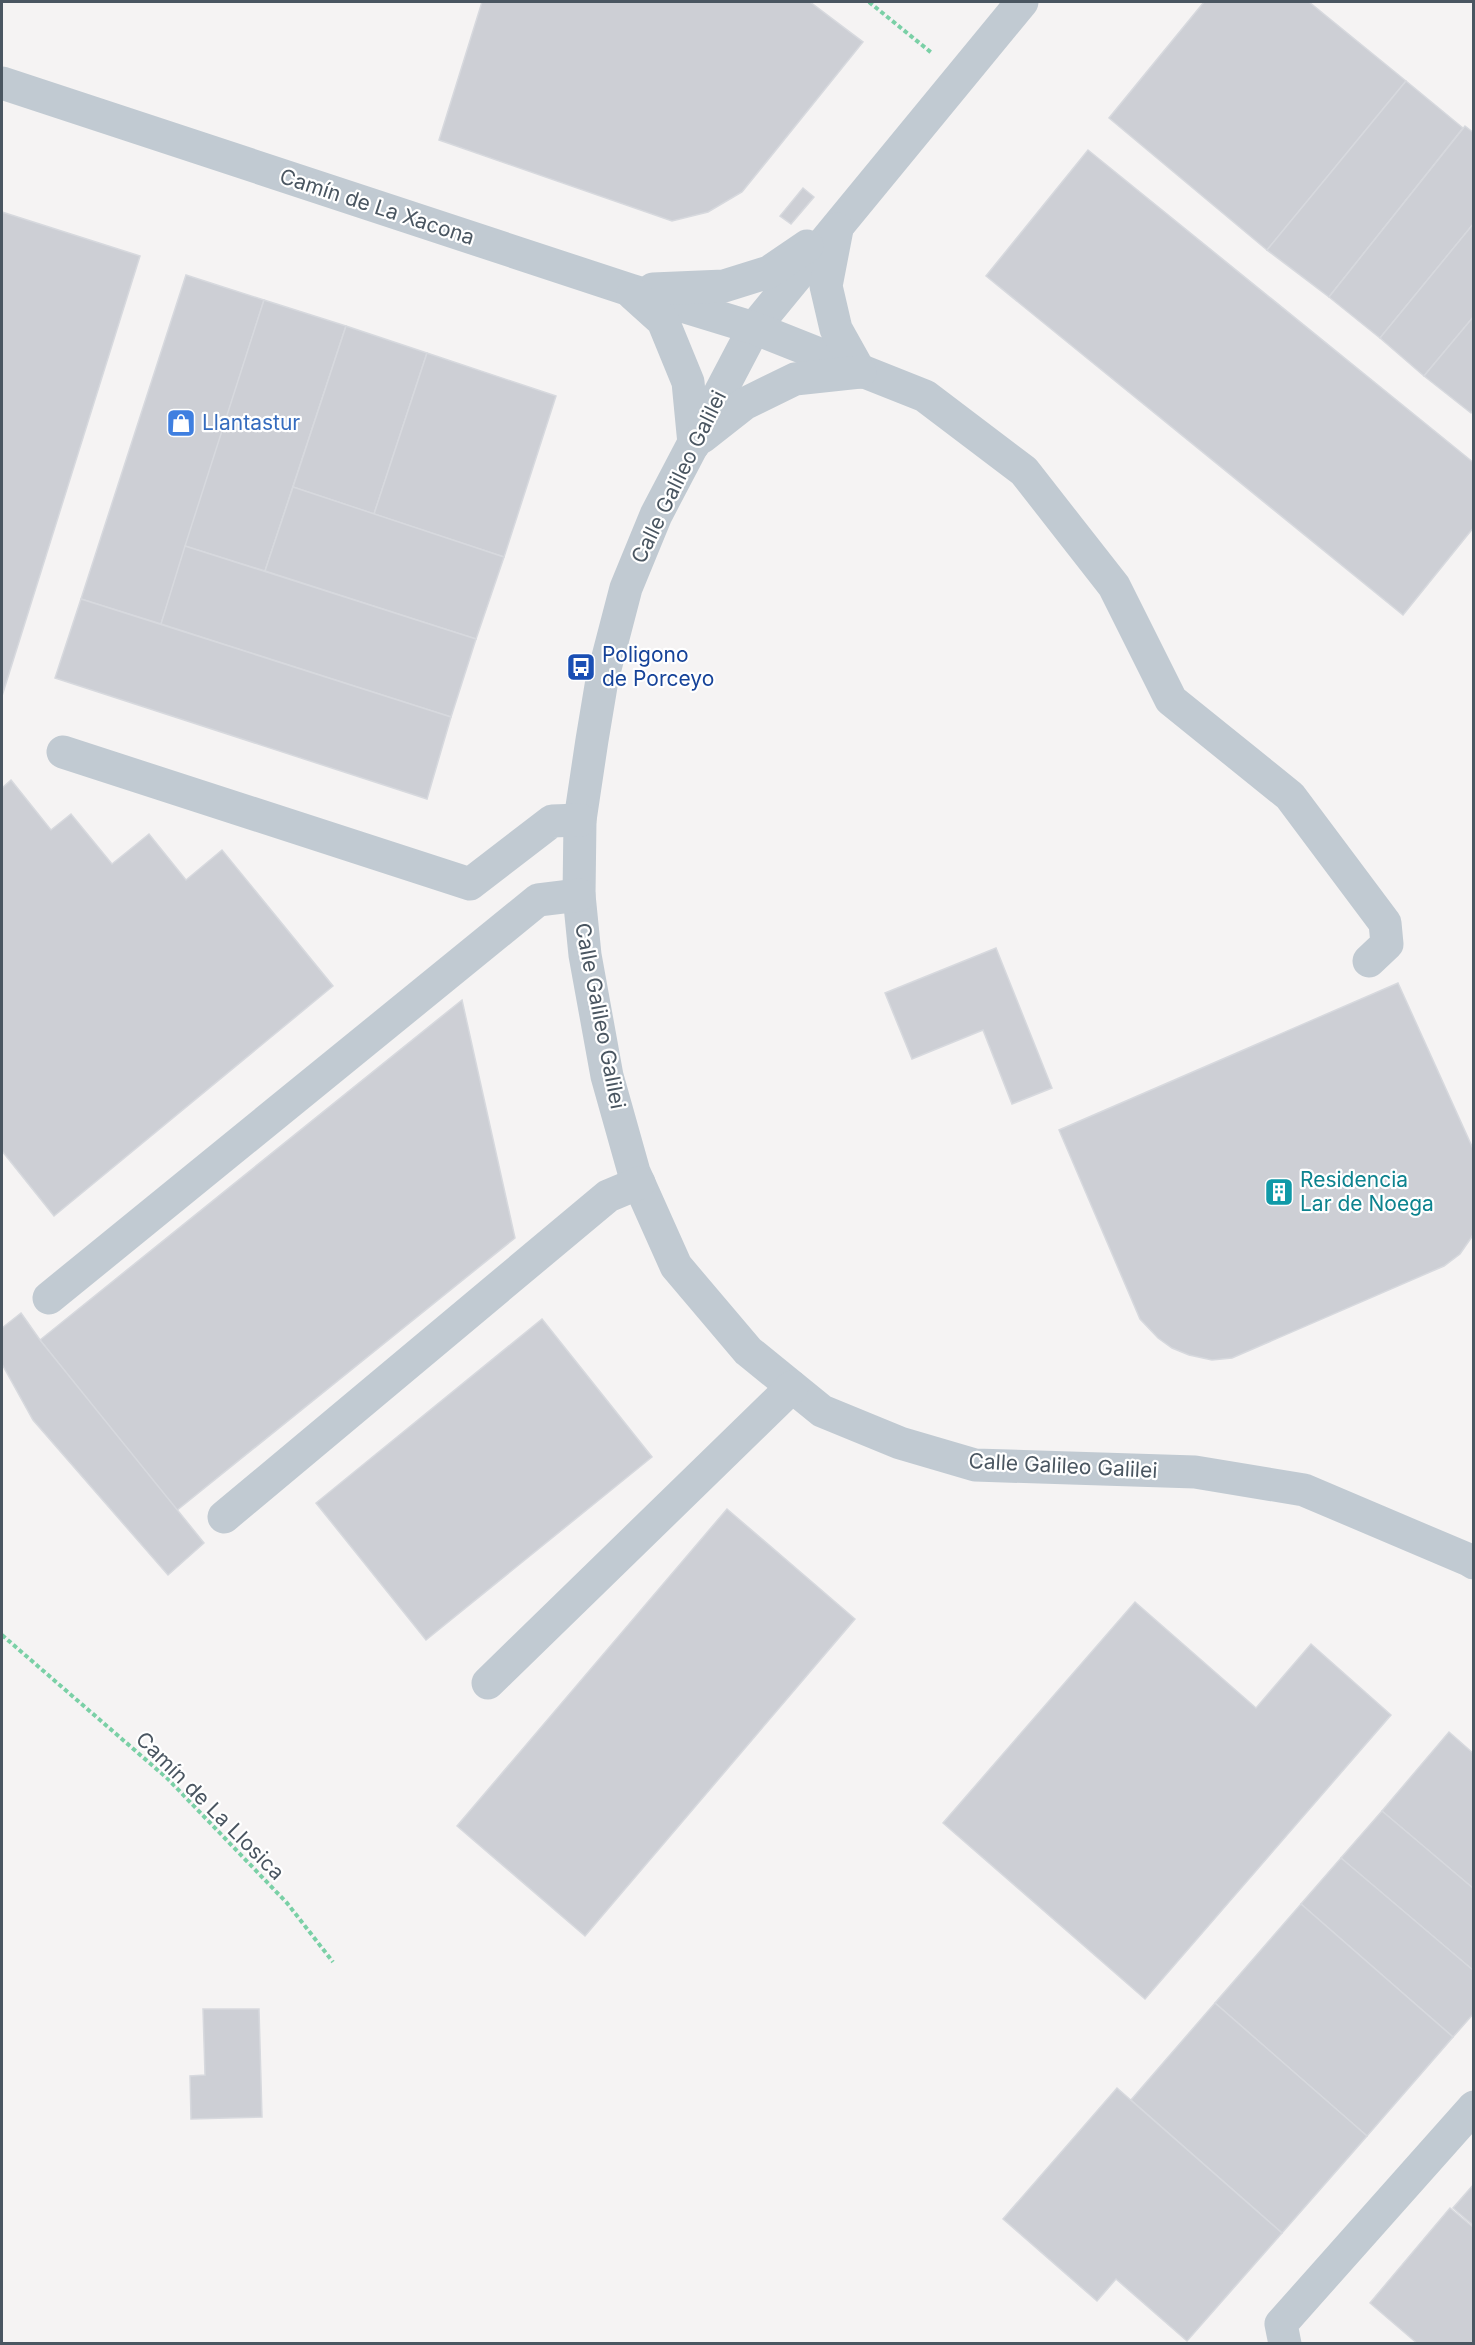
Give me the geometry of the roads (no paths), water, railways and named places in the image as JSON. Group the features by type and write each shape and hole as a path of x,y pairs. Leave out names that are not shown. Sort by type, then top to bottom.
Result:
{"street":[{"name":"Calle Galileo Galilei","path":"1022,2 754,328 656,515 626,588 602,680 580,820 579,895 585,956 607,1076 634,1172 676,1266 748,1351 822,1410 832,1415 900,1443 975,1465 1195,1472 1304,1490 1473,1563"},
{"name":"Camín de La Xacona","path":"2,83 630,290 754,328 925,396 1024,471 1114,586 1171,700 1290,796 1385,923 1387,944 1369,961"},
{"path":"630,290 724,286 769,272 838,225"},
{"path":"694,444 744,404 795,379 860,372 836,329 825,286 838,225"},
{"path":"630,290 663,321 688,382 694,444"},
{"path":"63,752 470,884 552,821 580,820"},
{"path":"49,1298 538,900 579,895"},
{"path":"224,1517 608,1196 639,1183"},
{"path":"488,1683 792,1387"},
{"path":"1285,2343 1281,2324 1473,2107"}],"place":[{"name":"Llantastur","path":"181,423"},
{"name":"Poligono de Porceyo","path":"581,667"},
{"name":"Residencia Lar de Noega","path":"1279,1192"}]}
